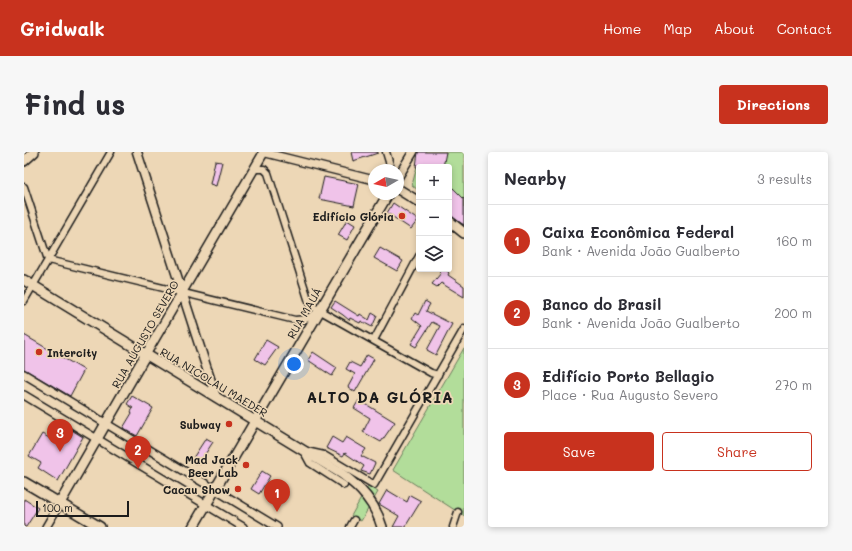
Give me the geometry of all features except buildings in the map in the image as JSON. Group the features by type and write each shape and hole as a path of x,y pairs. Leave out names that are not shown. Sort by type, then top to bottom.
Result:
{"main road":[{"path":"24,161 34,152"},
{"path":"137,152 216,397"},
{"name":"RUA AUGUSTO SEVERO","path":"60,503 183,293 263,152"},
{"path":"404,167 413,152"},
{"path":"404,193 416,200"},
{"name":"RUA MAUÁ","path":"193,527 385,200"},
{"path":"452,223 464,233"},
{"name":"RUA NICOLAU MAEDER","path":"24,280 304,450 350,480 367,497 377,514 382,527"},
{"path":"24,482 100,527"}],"street":[{"path":"24,301 110,152"},
{"path":"263,152 368,178"},
{"path":"386,152 390,164"},
{"path":"254,169 264,169 268,173 308,301 313,307 321,309 438,375"},
{"path":"24,187 48,260"},
{"path":"48,260 295,320 306,319 321,309"},
{"path":"374,340 416,262"},
{"path":"304,450 324,456 374,485 464,329"},
{"path":"24,374 277,527"},
{"path":"24,394 243,527"},
{"path":"304,450 310,463 344,485"},
{"name":"RUA AUGUSTO SEVERO","path":"46,527 60,503"},
{"path":"453,527 458,512"},
{"path":"350,527 354,520"}],"green space":[{"path":"421,152 464,152 464,224 452,216 452,164 418,164"},
{"path":"416,170 416,188 412,185"},
{"path":"464,348 464,516 393,470"},
{"path":"368,486 378,492 361,521 351,516"}],"place":[{"name":"Edifício Glória","path":"402,216"},
{"name":"Intercity","path":"39,352"},
{"name":"Subway","path":"229,424"},
{"name":"Edifício Porto Bellagio","path":"60,452"},
{"name":"Mad Jack Beer Lab","path":"246,465"},
{"name":"Banco do Brasil","path":"138,469"},
{"name":"Cacau Show","path":"238,489"},
{"name":"Caixa Econômica Federal","path":"277,512"}],"district":[{"name":"ALTO DA GLÓRIA","path":"380,397"}]}
